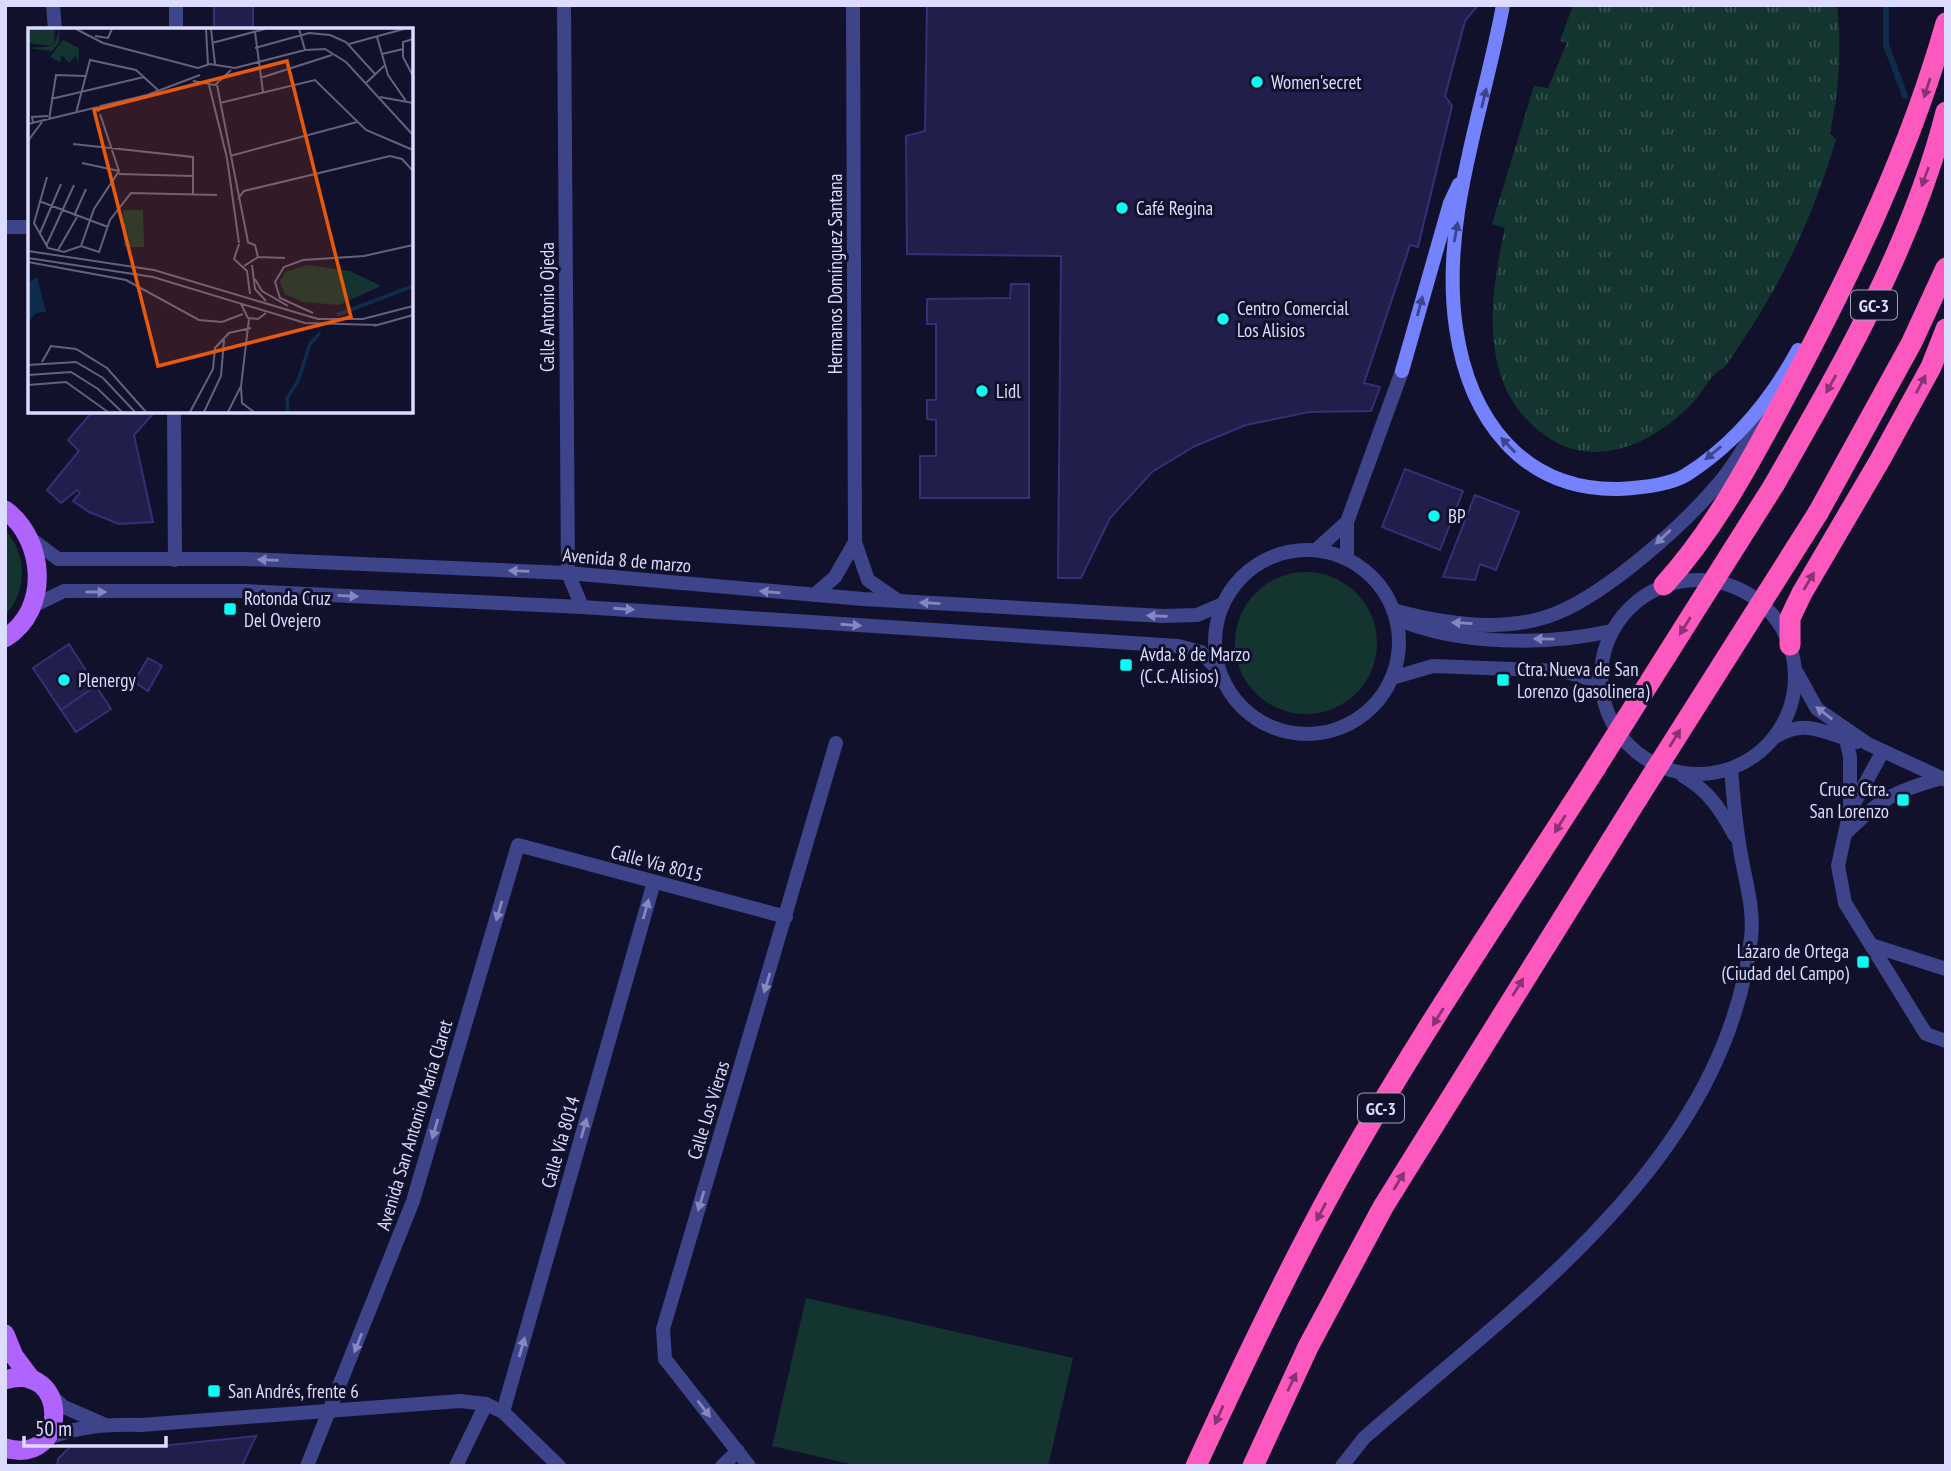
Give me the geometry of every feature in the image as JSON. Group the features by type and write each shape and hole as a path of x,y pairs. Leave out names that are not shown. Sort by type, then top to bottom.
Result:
{"highway":[{"path":"1664,585 1695,551 1774,418 1852,270 1927,91 1946,23"},
{"name":"GC-3","path":"1196,1466 1257,1333 1334,1188 1418,1048 1774,485 1864,326 1901,242 1946,112"},
{"name":"GC-3","path":"1253,1466 1308,1347 1383,1207 1818,513 1912,342 1946,268"},
{"path":"1790,645 1790,618 1802,593 1880,460 1930,367 1946,329"}],"main road":[{"path":"1503,5 1468,164 1451,279 1456,328 1466,373 1485,418 1518,456 1560,481 1591,489 1637,488 1684,476 1741,431 1778,387 1817,316 1852,270"},
{"path":"1402,371 1450,203 1468,164"},
{"path":"6,509 30,538 37,561 38,584 31,607 7,639"},
{"path":"5,1334 14,1356 32,1380 49,1394 55,1412 51,1431 46,1438 13,1455"},
{"path":"5,1380 32,1380"}],"street":[{"path":"53,5 55,28"},
{"path":"176,5 176,28"},
{"name":"Calle Antonio Ojeda","path":"564,5 568,573 582,607"},
{"name":"Hermanos Domínguez Santana","path":"853,5 855,542 868,580 898,601"},
{"path":"5,227 28,227"},
{"path":"1348,559 1347,522 1402,371"},
{"path":"1395,615 1461,624 1510,623 1555,614 1600,590 1660,541 1718,485 1748,443 1778,387"},
{"path":"174,413 175,560"},
{"path":"1316,550 1347,522"},
{"name":"Avenida 8 de marzo","path":"30,538 58,559 246,559 568,573 863,599 1163,616 1197,615 1223,604"},
{"path":"814,595 835,576 855,542"},
{"path":"1316,550 1348,559 1367,572 1383,590 1395,615 1399,649 1392,678 1375,705 1349,725 1319,734 1287,733 1258,721 1234,699 1220,671 1215,649 1216,626 1223,604 1239,580 1261,562 1288,552 1316,550"},
{"path":"1739,843 1721,810 1704,788 1679,773 1649,762 1624,741 1607,714 1600,682 1602,656 1611,631 1625,612 1643,596 1664,585 1694,579 1735,587 1753,596 1775,617 1790,645 1795,668 1817,709 1868,744 1944,779"},
{"path":"31,607 64,592 197,590 582,607 1178,646 1201,652 1220,671"},
{"path":"1395,615 1426,632 1460,637 1574,639 1611,631"},
{"path":"1392,678 1433,666 1563,671 1600,682"},
{"path":"1773,738 1790,705 1795,668"},
{"path":"1679,773 1705,774 1731,769 1754,757 1773,738 1793,727 1815,729 1868,744"},
{"path":"1846,739 1850,757 1850,810 1838,866 1845,903 1926,1034 1946,1041"},
{"name":"Calle Los Vieras","path":"749,1466 665,1359 663,1329 836,743"},
{"path":"1850,810 1883,751"},
{"path":"1342,1466 1364,1438 1565,1264 1657,1160 1698,1095 1723,1042 1741,992 1752,935 1731,769"},
{"path":"1845,834 1875,804 1910,787 1944,779"},
{"name":"Calle Vía 8015","path":"518,845 786,917"},
{"name":"Avenida San Antonio María Claret","path":"307,1466 332,1410 413,1201 518,845"},
{"name":"Calle Vía 8014","path":"503,1412 654,882"},
{"path":"1871,945 1946,969"},
{"path":"49,1394 64,1407 104,1424"},
{"path":"46,1438 65,1431 104,1424 141,1425 460,1401 486,1404 503,1412 546,1450 559,1466"},
{"path":"456,1466 486,1404"},
{"path":"722,1466 738,1451"}],"green space":[{"path":"1573,5 1837,5 1839,21 1839,69 1830,133 1836,140 1815,202 1776,286 1724,368 1712,377 1684,412 1641,441 1619,449 1597,452 1564,446 1529,422 1511,399 1500,374 1494,346 1495,287 1505,228 1492,224 1534,86 1548,88 1567,43 1560,41"},
{"path":"5,530 18,550 22,572 18,595 5,615"},
{"path":"1306,572 1333,577 1356,593 1372,616 1377,643 1372,670 1356,693 1333,709 1306,714 1279,709 1256,693 1240,670 1235,643 1240,616 1256,593 1279,577"},
{"path":"806,1298 1073,1358 1048,1466 859,1466 772,1446"}],"building":[{"path":"214,5 253,5 253,28 214,28"},
{"name":"Centro Comercial Los Alisios","path":"927,5 1478,5 1465,21 1445,96 1452,106 1418,247 1410,245 1364,383 1380,387 1371,411 1309,412 1246,425 1195,446 1152,472 1110,518 1081,578 1058,578 1061,256 907,254 906,136 925,131"},
{"name":"Lidl","path":"1011,284 1029,284 1029,498 920,498 920,456 936,456 936,420 927,419 927,400 936,400 936,324 927,324 927,299 1010,298"},
{"path":"91,413 152,413 134,435 153,522 119,524 89,512 73,501 80,493 77,490 61,503 47,490 79,451 68,440"},
{"path":"1405,469 1463,491 1440,550 1382,527"},
{"path":"1475,495 1519,512 1496,570 1480,564 1475,580 1443,577"},
{"path":"69,644 96,686 61,710 33,668"},
{"path":"148,658 162,666 148,691 134,682"},
{"path":"96,686 111,709 76,732 61,710"},
{"path":"256,1436 242,1466 57,1466 58,1459 72,1445 170,1445"}],"waterway":[{"path":"1886,5 1886,45 1905,96"}],"place":[{"name":"Women'secret","path":"1257,82"},
{"name":"Café Regina","path":"1122,208"},
{"name":"Centro Comercial Los Alisios","path":"1223,319"},
{"name":"Lidl","path":"982,391"},
{"name":"BP","path":"1434,516"},
{"name":"Rotonda Cruz Del Ovejero","path":"230,609"},
{"name":"Avda. 8 de Marzo (C.C. Alisios)","path":"1126,665"},
{"name":"Plenergy","path":"64,680"},
{"name":"Ctra. Nueva de San Lorenzo (gasolinera)","path":"1503,680"},
{"name":"Cruce Ctra. San Lorenzo","path":"1903,800"},
{"name":"Lázaro de Ortega (Ciudad del Campo)","path":"1863,962"},
{"name":"San Andrés, frente 6","path":"214,1391"}]}
